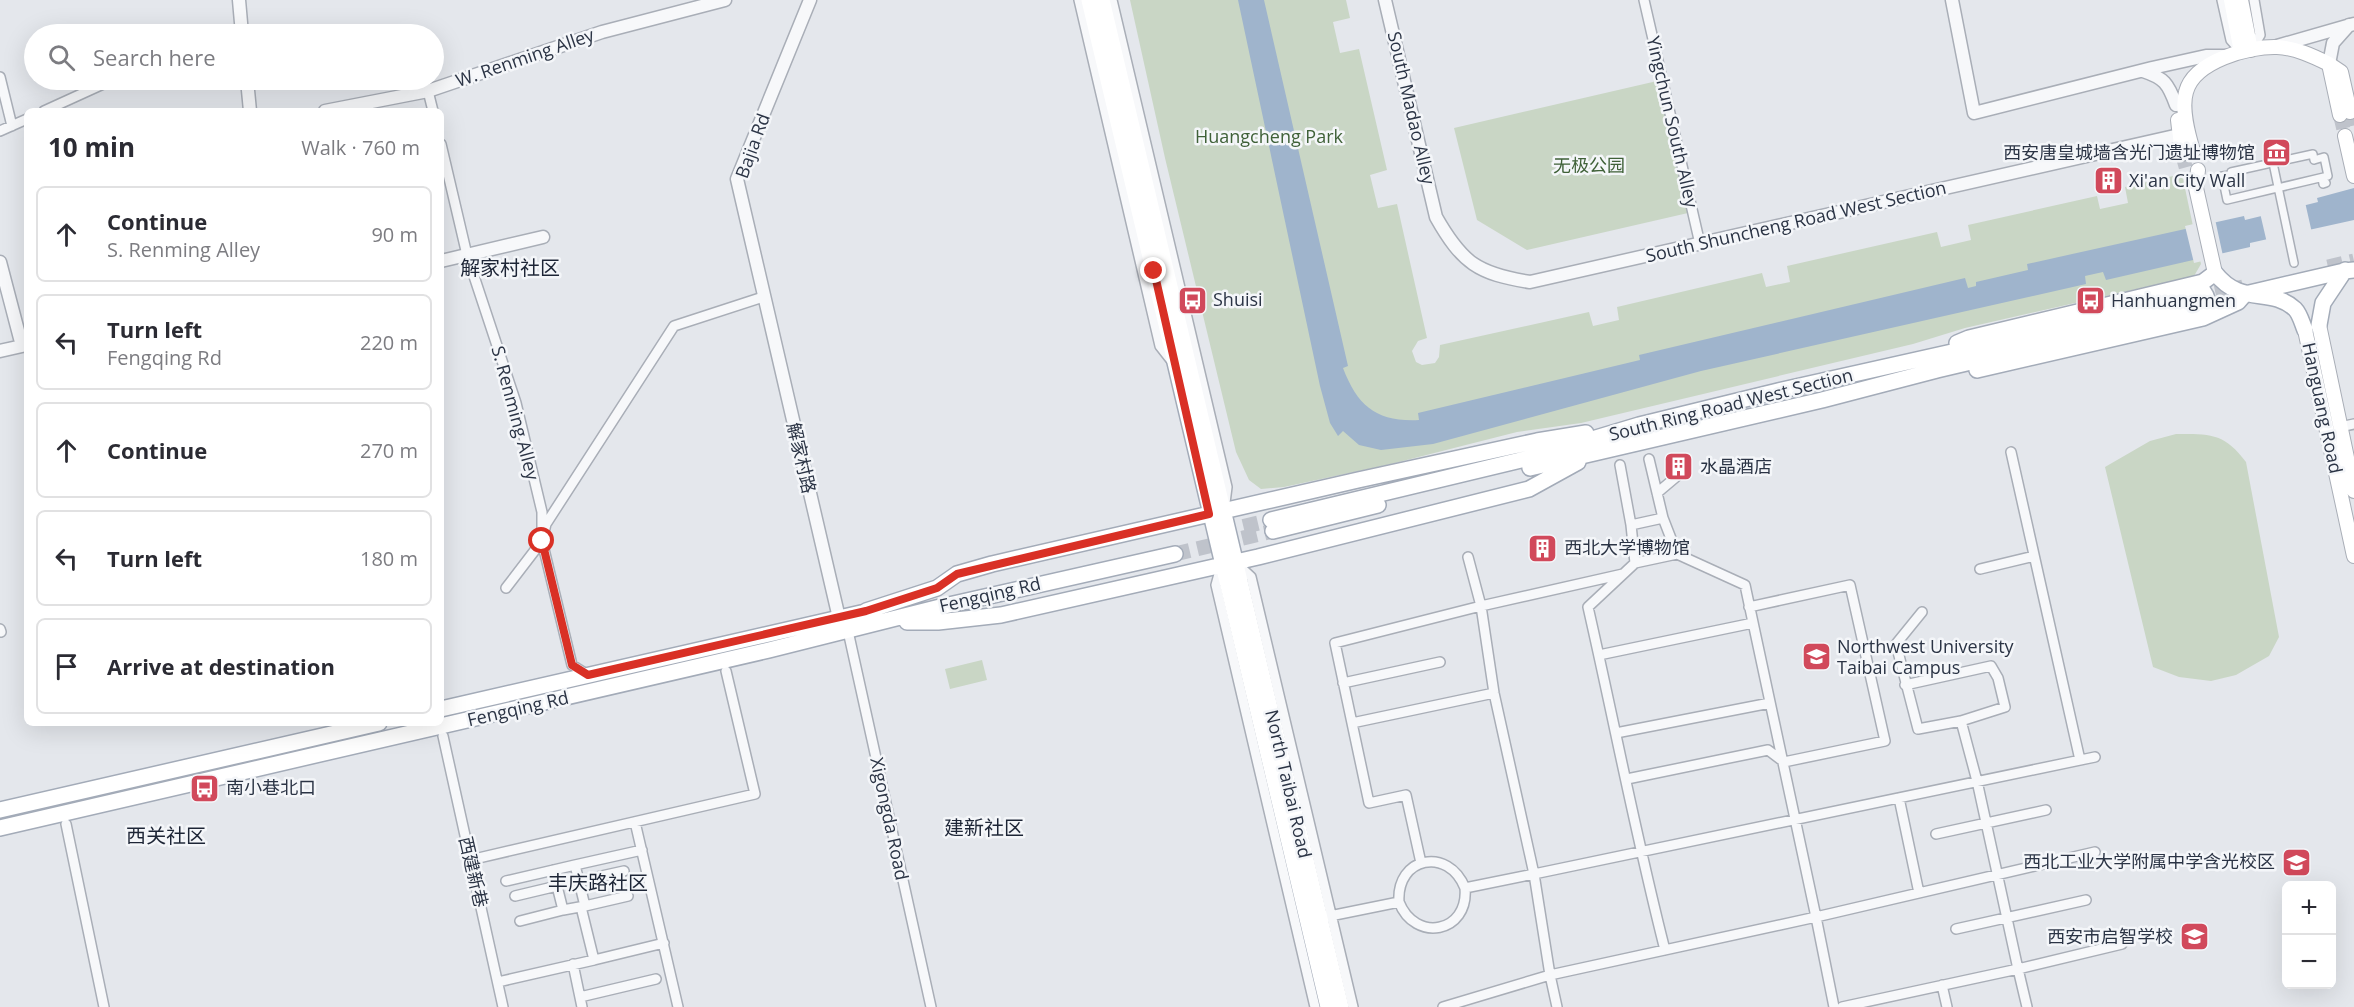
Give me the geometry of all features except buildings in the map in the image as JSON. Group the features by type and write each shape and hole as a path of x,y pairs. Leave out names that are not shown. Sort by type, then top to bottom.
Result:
{"main road":[{"path":"1089,0 1175,367 1229,563"},
{"path":"1102,0 1177,321 1216,512"},
{"path":"2231,0 2246,51"},
{"path":"2241,0 2246,51"},
{"path":"2180,102 2188,133 2188,152 2179,135 2180,102 2194,77 2226,56 2276,47 2303,52 2329,64 2341,72 2351,96 2345,113 2329,64"},
{"path":"2350,137 2349,156 2354,175"},
{"path":"2192,171 2214,270 2222,282 2245,294 2277,299 2293,308 2312,327 2323,303 2350,268"},
{"name":"South Ring Road West Section","path":"2197,303 1882,385 1272,525 1529,458 1615,432 1918,359 1969,338 2197,303 2238,302 2245,294 2350,268"},
{"path":"2197,303 2203,282 2214,270"},
{"name":"Hanguang Road","path":"2312,327 2340,427 2354,491"},
{"name":"Hanguang Road","path":"2312,327 2354,556"},
{"path":"866,611 937,588 957,574 1216,512 1537,441 1615,432"},
{"path":"852,630 914,621 938,622 1001,615 1229,563 1529,489 1595,452"},
{"name":"Fengqing Rd","path":"444,708 866,611 1174,549 852,630 444,726"},
{"name":"North Taibai Road","path":"1229,563 1326,917 1341,1007"},
{"name":"North Taibai Road","path":"1229,563 1328,1007"},
{"path":"0,810 363,726"},
{"name":"Fengqing Rd","path":"0,828 442,726"}],"street":[{"path":"239,0 241,24"},
{"name":"W. Renming Alley","path":"444,86 602,32 725,0"},
{"name":"Bajia Rd","path":"763,297 737,179 810,0"},
{"path":"1079,0 1160,346 1175,367"},
{"path":"1112,0 1227,487 1216,512"},
{"name":"South Madao Alley","path":"1384,0 1437,217"},
{"name":"Yingchun South Alley","path":"1644,0 1700,244"},
{"path":"1952,0 1974,113 2141,70 2206,56 2226,56"},
{"path":"2223,0 2231,40 2246,51 2260,35 2254,0"},
{"path":"2276,47 2351,24"},
{"path":"2329,64 2333,43 2351,24"},
{"path":"2141,70 2160,77 2180,102"},
{"path":"0,77 12,126"},
{"path":"51,108 90,90"},
{"path":"248,90 250,108"},
{"name":"W. Renming Alley","path":"340,108 431,90"},
{"path":"428,91 432,108"},
{"path":"0,131 24,120"},
{"name":"South Shuncheng Road West Section","path":"1437,217 1451,243 1473,264 1500,278 1530,282 2179,135"},
{"path":"2313,154 2314,160 2324,157 2328,176 2324,180 2278,188 2249,199 2227,200 2222,176 2272,163 2313,154"},
{"name":"S. Renming Alley","path":"444,157 467,255 516,403 542,512 542,541 572,665 588,675"},
{"path":"2272,163 2294,263"},
{"path":"444,260 543,237"},
{"path":"0,262 24,345 0,351"},
{"path":"506,588 542,541 546,524 674,326 763,297"},
{"name":"解家村路","path":"763,297 839,618"},
{"path":"1177,321 1193,343"},
{"path":"2340,427 2354,424"},
{"path":"2011,452 2080,760"},
{"path":"1649,459 1663,518 1677,554"},
{"path":"1620,465 1635,563"},
{"path":"1657,493 1676,477"},
{"path":"1631,525 1663,518"},
{"path":"1665,950 1640,852 1627,779 1588,607 1635,563 1677,554 1744,585 1784,762 1834,1007"},
{"path":"1980,569 2034,556"},
{"path":"1468,557 1481,606 1494,693 1534,874 1557,1007"},
{"path":"1229,563 1216,585 1315,1007"},
{"path":"1421,863 1406,795 1369,803 1335,643 1481,606 1623,574"},
{"path":"1627,779 1767,750 1784,762 1885,741 1850,585 1749,607"},
{"path":"1905,685 1991,666 1998,678 2005,707 1961,721 1918,729 1905,685 1896,644 1922,612"},
{"path":"1599,655 1753,623"},
{"name":"Xigongda Road","path":"852,630 931,1007"},
{"path":"1343,683 1440,662"},
{"path":"470,860 755,794 726,671"},
{"path":"1352,723 1494,693"},
{"path":"1616,733 1770,703"},
{"path":"1961,721 1977,781 2027,1007"},
{"path":"372,726 374,742"},
{"name":"西建新巷","path":"443,736 503,1007"},
{"path":"1465,888 2095,757"},
{"path":"1899,798 1919,893"},
{"path":"1936,834 2046,810"},
{"path":"635,822 678,1007"},
{"path":"66,824 104,1007"},
{"path":"506,881 642,850"},
{"path":"1443,1007 1550,975 1816,917 2095,852"},
{"path":"1436,861 1447,865 1456,872 1465,888 1465,903 1459,915 1447,925 1438,928 1420,926 1412,922 1402,911 1399,902 1400,884 1406,873 1421,863 1436,861"},
{"path":"575,865 594,960"},
{"path":"553,870 563,910"},
{"path":"579,881 624,871"},
{"path":"514,896 557,886"},
{"path":"520,921 628,896"},
{"path":"1956,929 2086,900"},
{"path":"1353,1007 1326,917 1399,902"},
{"path":"498,982 664,944"},
{"path":"1842,1007 2122,944"},
{"path":"573,964 582,1007"},
{"path":"580,996 656,979"},
{"path":"1942,986 1947,1007"}],"green space":[{"name":"Huangcheng Park","path":"1130,0 1346,0 1350,18 1333,22 1340,53 1359,49 1387,170 1370,175 1378,208 1397,204 1427,338 1418,341 1412,351 1416,362 1422,365 1435,363 1439,357 1440,345 1589,312 1593,326 1619,320 1617,307 1762,273 1766,287 1790,282 1787,266 1937,232 1941,247 1971,240 1968,225 2097,196 2100,209 2128,203 2125,187 2182,174 2201,264 2194,276 1965,328 1913,344 1581,423 1517,432 1391,464 1284,487 1261,489 1249,480 1236,452 1165,158"},
{"name":"无极公园","path":"1657,81 1688,213 1527,250 1477,220 1454,128"},
{"path":"2176,434 2216,437 2231,445 2246,462 2279,637 2269,656 2236,675 2211,681 2179,677 2153,667 2105,467 2150,441"},
{"path":"982,660 987,680 950,689 945,669"}],"water":[{"path":"1238,0 1264,0 1348,366 1343,368 1355,393 1363,402 1380,415 1392,418 1419,420 1418,413 1640,360 1639,355 1965,278 1968,288 1976,286 1976,282 2028,270 2027,264 2244,216 2245,220 2318,202 2317,198 2354,188 2354,220 2250,243 2250,247 2106,280 2103,272 2085,276 2086,284 1701,371 1433,444 1381,450 1359,445 1343,431 1338,436 1330,423 1320,386"}],"pier":[{"path":"2305,202 2312,233 2267,243 2260,213"},
{"path":"2215,219 2223,256 2194,263 2185,226"}],"tunnel":[{"path":"2350,112 2354,131"},
{"path":"2340,115 2345,136"},
{"path":"2182,154 2187,172"},
{"path":"2328,267 2354,261"},
{"path":"2193,298 2243,287"},
{"path":"1221,532 1271,520"},
{"path":"1175,554 1273,531"}],"place":[{"name":"西安唐皇城墙含光门遗址博物馆","path":"2276,153"},
{"name":"Xi'an City Wall","path":"2108,181"},
{"name":"Shuisi","path":"1192,300"},
{"name":"Hanhuangmen","path":"2090,301"},
{"name":"水晶酒店","path":"1679,467"},
{"name":"西北大学博物馆","path":"1543,548"},
{"name":"Northwest University Taibai Campus","path":"1816,657"},
{"name":"南小巷北口","path":"205,788"},
{"name":"西北工业大学附属中学含光校区","path":"2296,862"},
{"name":"西安市启智学校","path":"2194,937"}],"district":[{"name":"解家村社区","path":"510,268"},
{"name":"建新社区","path":"984,828"},
{"name":"西关社区","path":"166,836"},
{"name":"丰庆路社区","path":"598,883"}],"route":[{"path":"542,541 572,665 588,675 839,618 937,588 957,574 992,564 1209,514 1154,271"}]}
